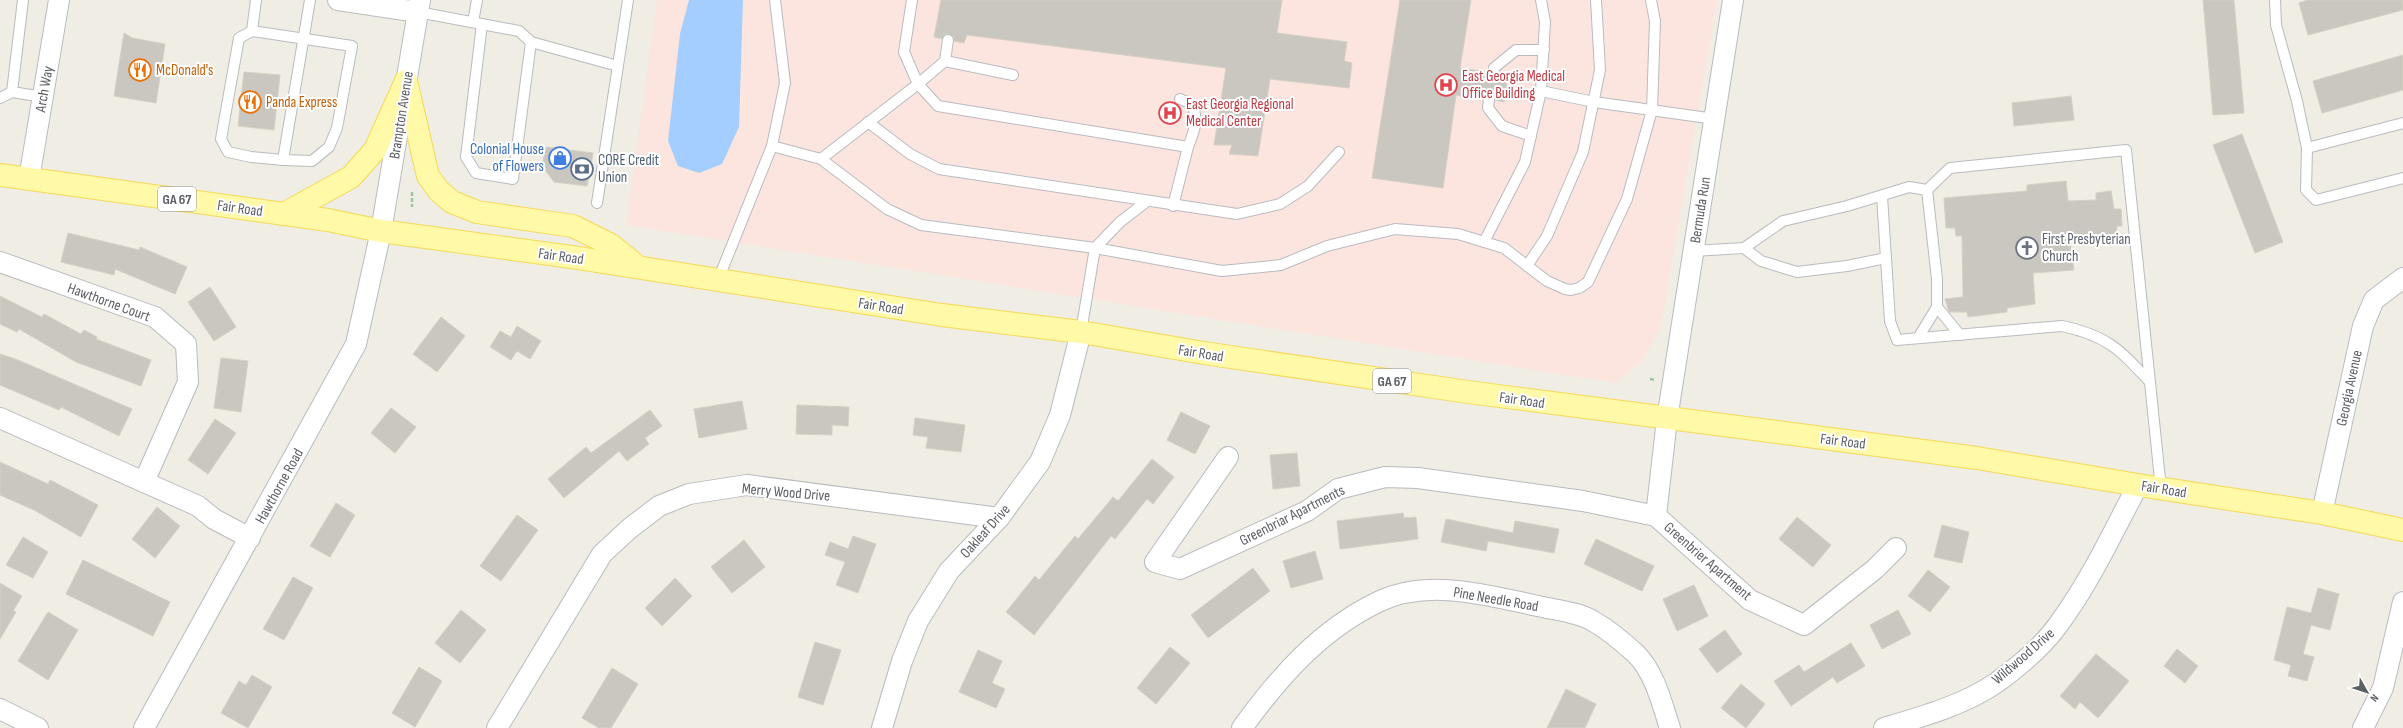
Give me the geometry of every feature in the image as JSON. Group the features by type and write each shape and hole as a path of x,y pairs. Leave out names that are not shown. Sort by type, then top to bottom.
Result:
{"main road":[{"path":"284,214 351,177 375,150 406,81"},
{"path":"406,81 428,176 439,190 452,202 477,212 573,226 611,245 639,267"},
{"name":"Fair Road","path":"0,174 284,214 381,231 639,267 942,315 1081,332 1212,355 1667,419 1977,458 2138,486 2322,513 2403,530"}],"street":[{"name":"Arch Way","path":"28,179 59,0"},
{"path":"338,0 419,6"},
{"name":"Bermuda Run","path":"1667,419 1733,0"},
{"name":"Brampton Avenue","path":"381,231 419,6"},
{"name":"Hawthorne Road","path":"144,728 356,344 381,231"},
{"name":"Hawthorne Court","path":"0,262 155,317 186,344 188,382 144,482"},
{"name":"Georgia Avenue","path":"2322,513 2363,326 2374,300 2403,278"},
{"name":"Oakleaf Drive","path":"882,728 902,660 918,621 949,571 999,518 1040,462 1060,415 1081,332"},
{"path":"0,418 198,506 214,519 250,538"},
{"name":"Greenbrier Apartment","path":"1667,419 1656,516 1750,600 1804,625 1875,569 1896,548"},
{"name":"Greenbriar Apartments","path":"1228,457 1155,562 1180,569 1307,511 1338,489 1385,476 1418,478 1583,501 1656,516"},
{"name":"Merry Wood Drive","path":"498,728 602,554 629,529 659,506 689,494 747,485 999,518"},
{"name":"Wildwood Drive","path":"1884,728 1917,723 1960,702 1995,683 2033,652 2058,626 2083,586 2138,486"},
{"name":"Pine Needle Road","path":"1242,728 1293,664 1333,628 1379,602 1414,591 1460,591 1559,611 1592,620 1614,635 1638,656 1657,687 1670,728"},
{"path":"2364,728 2383,688 2403,602"},
{"path":"0,709 38,728"}],"lane":[{"path":"12,92 23,0"},
{"path":"252,31 256,0"},
{"path":"283,160 310,0"},
{"path":"477,0 477,23 466,157 476,173 513,179 531,42"},
{"path":"597,203 628,0"},
{"path":"718,280 772,146 785,83 775,0"},
{"path":"912,0 904,52 918,84 938,106 1188,147"},
{"path":"1484,242 1525,162 1541,91 1545,22 1541,0"},
{"path":"1527,266 1547,236 1583,152 1600,70 1596,0"},
{"path":"772,146 821,159 887,209 921,225 1095,248 1222,271 1281,265 1327,246 1395,229 1458,234 1504,248 1547,281 1571,290 1579,288 1588,282 1627,199 1652,110 1655,21 1651,0"},
{"path":"2275,0 2276,25 2297,101 2307,148 2306,190 2316,200 2403,178"},
{"path":"419,6 477,23 519,31 531,42 618,66"},
{"path":"252,31 352,46 337,128 329,146 312,161 251,158 228,152 221,138 239,38 252,31"},
{"path":"821,159 918,84 945,61 948,40"},
{"path":"1493,73 1494,68 1516,50 1544,50"},
{"path":"945,61 1013,75"},
{"path":"1541,91 1594,102 1715,119"},
{"path":"0,98 12,92 43,97"},
{"path":"1173,206 1188,147 1195,130 1194,109 1192,104 1180,99"},
{"path":"1489,100 1488,108 1502,126 1531,136"},
{"path":"868,122 910,154 939,169 1146,202 1237,214 1280,204 1308,186 1338,152"},
{"path":"2307,148 2403,123"},
{"path":"1927,190 1950,168 2126,150 2161,489"},
{"path":"1693,252 1744,248 1783,221 1882,196 1910,187 1927,190"},
{"path":"1918,338 1937,307 1937,279 1927,190"},
{"path":"1882,196 1890,321 1897,340 2062,326 2088,331 2118,348 2150,382"},
{"path":"1081,332 1095,248 1120,222 1146,202"},
{"path":"1744,248 1761,261 1797,272 1847,266 1886,258"},
{"path":"1937,307 1960,334"}],"path":[{"path":"412,192 412,207"}],"shaded area":[{"name":"East Georgia Regional Medical Center","path":"657,0 1717,0 1660,330 1641,362 1615,383 626,225"}],"water":[{"path":"689,0 743,0 739,127 722,164 699,173 678,166 668,141 680,34"}],"building":[{"name":"East Georgia Regional Medical Center","path":"941,0 1282,0 1277,33 1347,42 1344,61 1352,63 1349,88 1270,79 1258,156 1229,154 1232,145 1214,145 1226,68 967,35 964,43 954,41 954,37 949,34 945,34 942,39 934,37"},
{"name":"East Georgia Medical Office Building","path":"1400,0 1471,0 1460,68 1487,72 1488,78 1492,79 1498,78 1499,74 1508,76 1504,102 1495,100 1495,96 1490,93 1486,93 1483,99 1456,95 1443,188 1372,178"},
{"path":"2203,0 2234,0 2244,113 2213,115"},
{"path":"2308,0 2403,0 2403,10 2308,35 2299,3"},
{"name":"McDonald's","path":"124,33 132,38 165,44 156,103 114,96"},
{"path":"2403,55 2403,90 2322,113 2313,81"},
{"path":"244,72 280,75 274,130 238,126"},
{"path":"2071,96 2074,120 2014,126 2012,103"},
{"path":"2242,134 2283,242 2255,253 2213,145"},
{"name":"Colonial House of Flowers","path":"546,147 593,153 587,186 554,182 542,166"},
{"name":"First Presbyterian Church","path":"2066,181 2068,201 2096,200 2096,193 2111,191 2114,209 2121,209 2122,226 2117,226 2116,238 2070,242 2074,270 2033,273 2035,304 2007,308 2007,312 1968,317 1967,312 1949,312 1945,299 1963,297 1962,236 1956,236 1955,228 1946,228 1944,198 2027,191 2027,185"},
{"path":"68,233 139,250 140,247 187,267 175,294 115,269 114,275 61,262"},
{"path":"210,287 236,327 214,341 188,302"},
{"path":"0,296 42,317 44,314 81,334 84,330 97,337 96,339 151,360 141,386 76,362 19,329 17,332 0,324"},
{"path":"441,317 465,336 437,372 413,354"},
{"path":"517,326 541,341 530,359 517,351 511,360 490,347 500,331 511,337"},
{"path":"0,354 18,360 132,409 119,436 61,407 59,410 0,385"},
{"path":"221,358 248,361 241,412 214,408"},
{"path":"742,401 747,429 699,438 694,409"},
{"path":"797,405 849,407 848,426 832,425 832,435 796,434"},
{"path":"391,408 416,427 395,453 371,433"},
{"path":"650,410 662,426 645,438 649,444 627,461 619,451 564,498 548,479 586,447 591,453"},
{"path":"1181,412 1210,426 1195,454 1167,440"},
{"path":"915,418 965,425 961,452 926,448 928,437 913,435"},
{"path":"215,419 236,433 208,474 188,460"},
{"path":"1297,453 1300,486 1273,489 1270,455"},
{"path":"1152,459 1174,477 1153,504 1147,499 1115,539 1111,536 1034,635 1006,612 1035,576 1039,580 1075,536 1078,539 1113,497 1118,501"},
{"path":"0,462 48,484 50,480 98,505 81,537 34,510 0,495"},
{"path":"336,503 355,515 330,557 310,546"},
{"path":"157,507 180,526 155,558 132,539"},
{"path":"1403,513 1404,518 1416,517 1418,539 1340,549 1337,521"},
{"path":"517,515 538,530 501,581 480,566"},
{"path":"1797,517 1831,545 1813,567 1779,539"},
{"path":"1446,519 1513,533 1515,521 1559,529 1554,553 1488,541 1486,551 1441,542"},
{"path":"1942,525 1969,532 1962,563 1934,557"},
{"path":"853,536 876,544 858,593 836,585 845,562 825,555 830,542 848,549"},
{"path":"23,537 48,552 33,578 6,565"},
{"path":"1596,539 1654,566 1642,591 1584,564"},
{"path":"744,540 765,567 732,593 711,567"},
{"path":"1315,551 1323,579 1291,588 1283,561"},
{"path":"83,560 170,602 153,636 66,594"},
{"path":"1253,568 1270,591 1208,638 1191,615"},
{"path":"1928,570 1950,587 1930,612 1908,596"},
{"path":"293,577 313,588 284,640 263,629"},
{"path":"675,578 692,596 662,626 645,608"},
{"path":"0,583 22,596 13,611 16,612 0,639"},
{"path":"1694,585 1708,616 1677,631 1663,599"},
{"path":"2318,588 2339,594 2330,630 2311,625 2303,654 2314,657 2307,681 2288,676 2291,665 2274,660 2287,607 2311,613"},
{"path":"461,610 486,630 460,663 435,643"},
{"path":"1898,610 1911,634 1882,649 1870,625"},
{"path":"48,612 78,630 48,680 18,661"},
{"path":"1725,630 1742,654 1717,673 1699,649"},
{"path":"815,642 841,650 823,705 798,697"},
{"path":"1851,643 1865,666 1837,683 1833,677 1791,706 1774,681 1799,665 1804,672"},
{"path":"1170,647 1190,663 1156,704 1137,688"},
{"path":"2177,649 2198,666 2185,683 2164,666"},
{"path":"978,650 1002,661 992,683 1005,689 996,708 959,692"},
{"path":"2096,654 2129,681 2098,718 2080,702 2075,709 2060,696"},
{"path":"419,667 442,681 415,727 392,713"},
{"path":"612,668 638,684 611,728 599,728 582,718"},
{"path":"252,675 272,687 248,728 221,713 239,681 246,685"},
{"path":"1741,684 1765,704 1746,728 1721,708"},
{"path":"1566,689 1596,704 1585,728 1547,728"}],"place":[{"name":"McDonald's","path":"140,70"},
{"name":"East Georgia Medical Office Building","path":"1446,85"},
{"name":"Panda Express","path":"250,102"},
{"name":"East Georgia Regional Medical Center","path":"1170,113"},
{"name":"Colonial House of Flowers","path":"560,158"},
{"name":"CORE Credit Union","path":"582,169"},
{"name":"First Presbyterian Church","path":"2027,248"}]}
